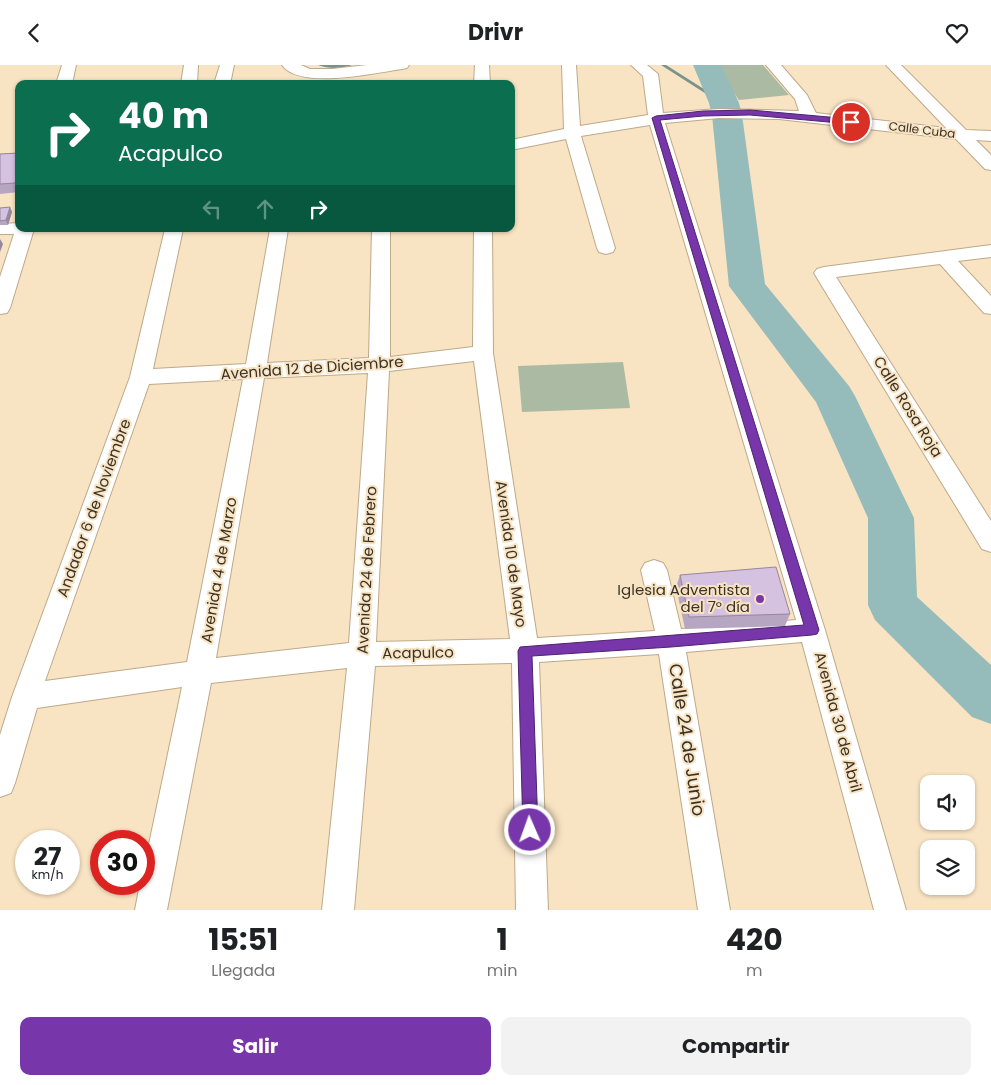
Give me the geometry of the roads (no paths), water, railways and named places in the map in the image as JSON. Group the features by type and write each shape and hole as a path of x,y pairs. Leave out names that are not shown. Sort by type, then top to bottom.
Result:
{"street":[{"path":"65,80 70,65"},
{"path":"189,80 191,65"},
{"path":"223,80 227,65"},
{"path":"289,65 306,79 398,66 393,80"},
{"path":"482,65 482,80"},
{"path":"569,65 572,133 606,248"},
{"path":"773,65 802,98 810,118"},
{"path":"893,65 964,135 991,165"},
{"name":"Avenida 30 de Abril","path":"644,69 656,118 812,630 890,910"},
{"name":"Calle Cuba","path":"515,144 656,118 703,113 750,113 964,135 991,136"},
{"path":"0,229 15,228"},
{"path":"0,307 24,232"},
{"name":"Andador 6 de Noviembre","path":"0,783 26,697 141,377 173,232"},
{"name":"Avenida 4 de Marzo","path":"151,910 200,672 256,372 279,232"},
{"name":"Avenida 24 de Febrero","path":"338,910 362,654 379,365 380,232"},
{"name":"Avenida 10 de Mayo","path":"483,232 483,353 525,651 532,910"},
{"path":"824,273 991,251"},
{"path":"944,257 991,308"},
{"name":"Calle Rosa Roja","path":"824,273 991,542"},
{"name":"Avenida 12 de Diciembre","path":"141,377 379,365 483,353"},
{"name":"Calle 24 de Junio","path":"654,570 671,642 714,910"},
{"name":"Acapulco","path":"26,697 200,672 362,654 525,651 671,642 812,630"}],"waterway":[{"path":"320,65 334,67 350,65"},
{"path":"663,65 724,103"},
{"path":"707,65 724,103 727,115 747,286 834,396 891,518 893,605 991,700"}],"place":[{"name":"Iglesia Adventista del 7° día","path":"760,599"}]}
